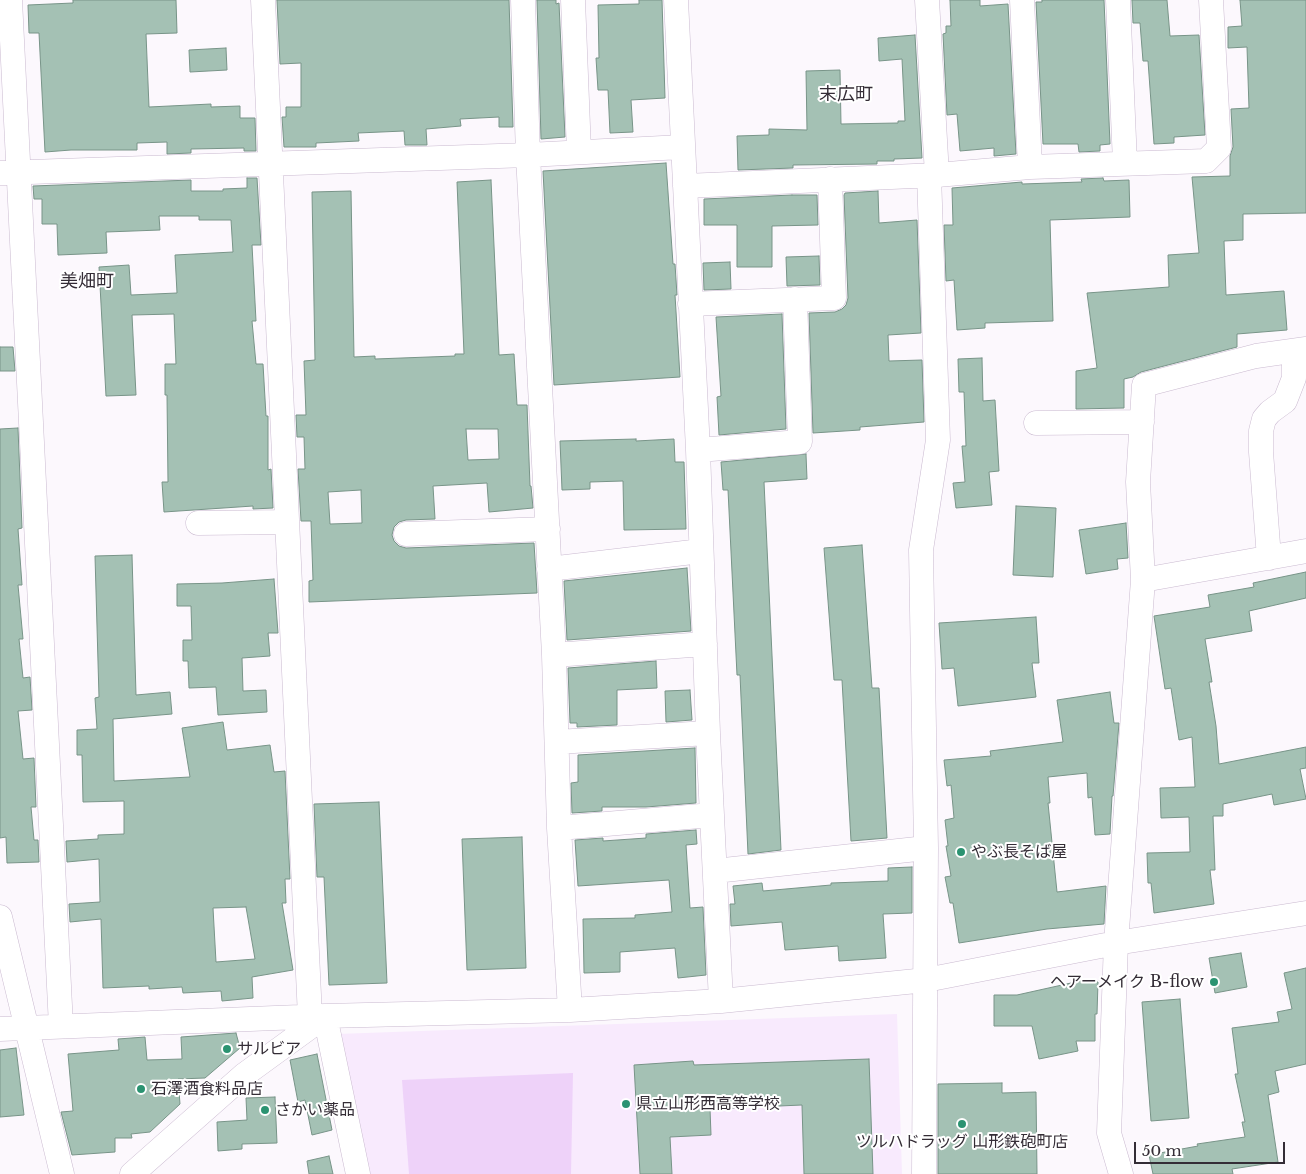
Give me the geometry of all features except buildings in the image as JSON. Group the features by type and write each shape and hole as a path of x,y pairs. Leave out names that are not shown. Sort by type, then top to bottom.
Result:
{"street":[{"path":"10,0 10,172 61,1026"},
{"path":"263,0 287,522 318,1016 358,1174"},
{"path":"523,0 528,155 554,655 559,828 570,1010"},
{"path":"573,0 579,152"},
{"path":"676,0 698,450 708,733 721,1001"},
{"path":"924,1174 926,848 921,550 938,440 933,175 927,0"},
{"path":"1022,0 1030,167"},
{"path":"1118,0 1125,164"},
{"path":"685,186 933,175 1030,167 1206,161 1219,148 1211,0"},
{"path":"10,172 528,155 682,147"},
{"path":"690,304 834,298 830,180"},
{"path":"698,450 800,442 795,299"},
{"path":"1121,1174 1109,1133 1116,944 1143,580 1138,482 1144,384 1256,356 1306,349"},
{"path":"1269,558 1261,431 1264,419 1285,401 1294,378 1294,365 1300,356 1306,353"},
{"path":"1036,423 1142,422"},
{"path":"198,523 287,522"},
{"path":"406,534 548,529"},
{"path":"550,568 701,551"},
{"path":"1143,580 1306,551"},
{"path":"554,655 705,644"},
{"path":"557,742 708,733"},
{"path":"559,828 712,814"},
{"path":"715,871 926,848"},
{"path":"0,1029 318,1016 570,1010 721,1001 926,980 1116,944 1306,913"},
{"path":"0,917 62,1174"},
{"path":"132,1174 244,1075 318,1016"}],"shaded area":[{"name":"県立山形西高等学校","path":"897,1014 902,1174 367,1174 337,1034"},
{"path":"573,1073 571,1174 409,1174 402,1080"}],"place":[{"name":"やぶ長そば屋","path":"961,852"},
{"name":"ヘアーメイク B-flow","path":"1214,982"},
{"name":"サルビア","path":"227,1049"},
{"name":"石澤酒食料品店","path":"141,1089"},
{"name":"県立山形西高等学校","path":"626,1104"},
{"name":"さかい薬品","path":"265,1110"},
{"name":"ツルハドラッグ 山形鉄砲町店","path":"962,1124"}],"district":[{"name":"末広町","path":"846,95"},
{"name":"美畑町","path":"87,282"}]}
